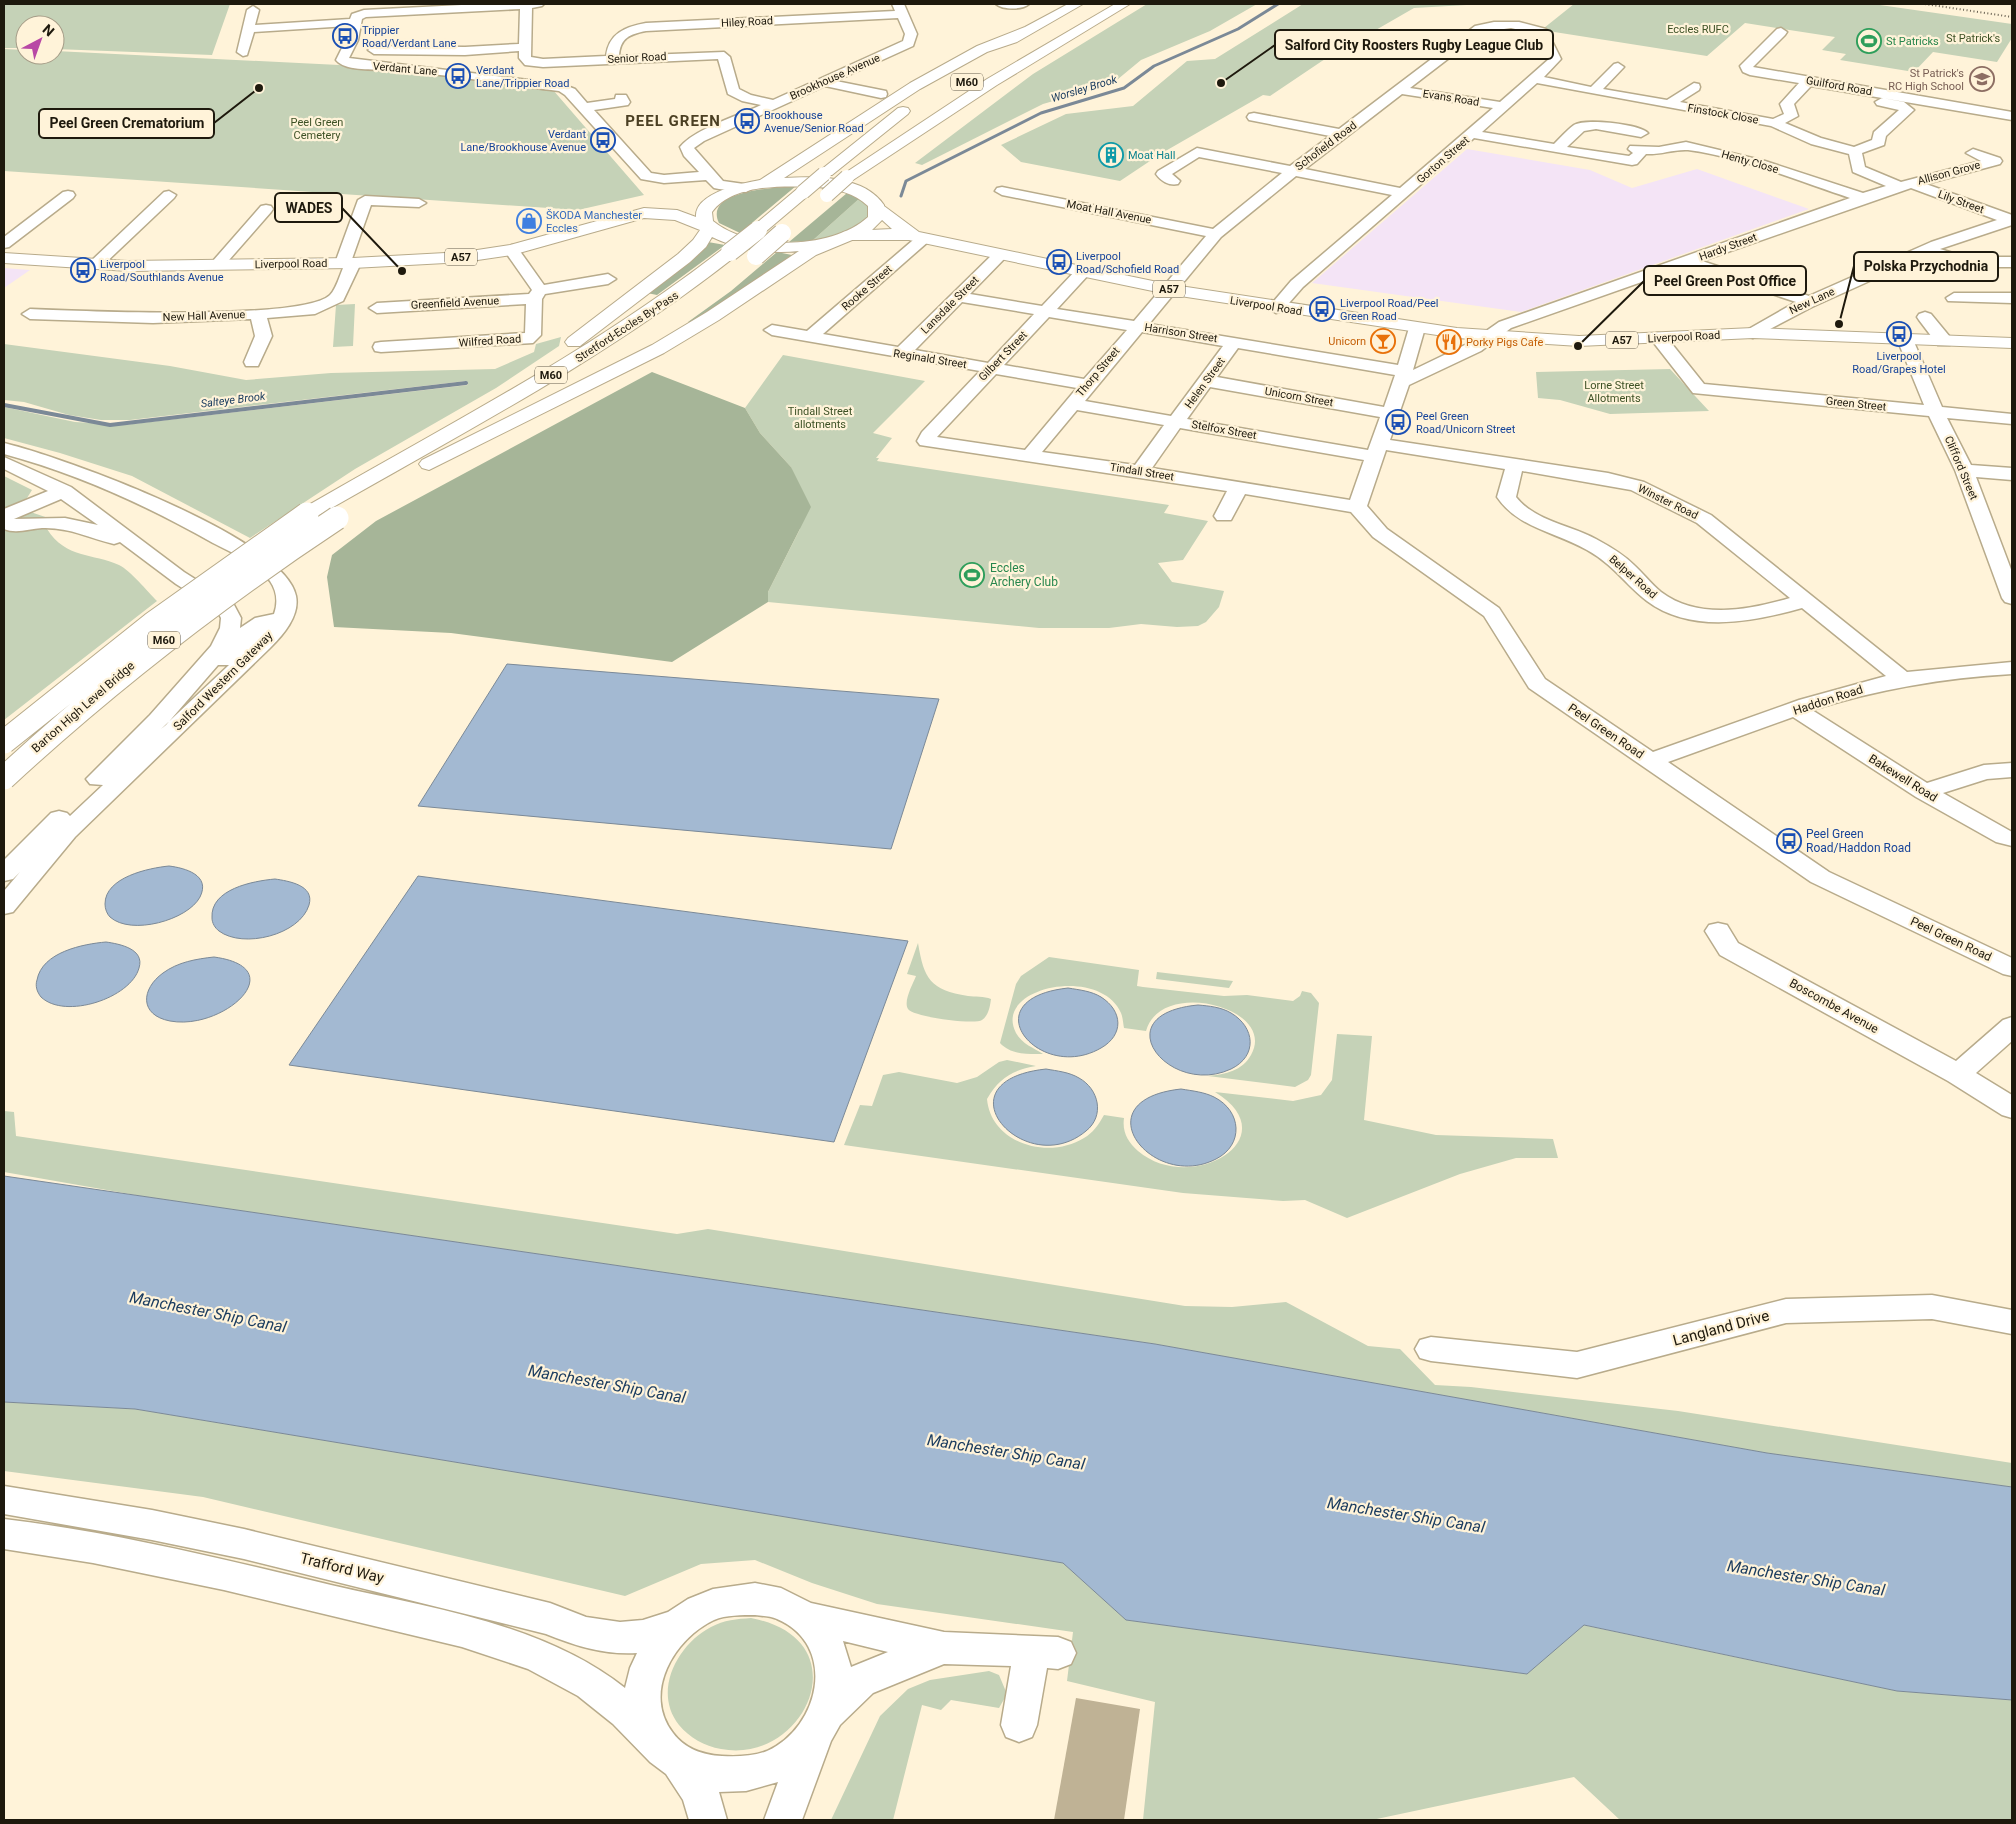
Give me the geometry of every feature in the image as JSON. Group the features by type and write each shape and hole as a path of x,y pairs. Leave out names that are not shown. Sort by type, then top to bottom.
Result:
{"main road":[{"name":"M60","path":"1028,30 1077,4"},
{"path":"1011,53 1098,4"},
{"name":"M60","path":"907,156 1020,65 1124,4"},
{"path":"753,187 790,169 848,128 907,91 982,49 1028,30"},
{"name":"Stretford-Eccles By-Pass","path":"307,514 592,350 688,287 892,119 939,85 1028,30"},
{"path":"847,177 1020,65"},
{"name":"M60","path":"812,208 896,135 971,78"},
{"name":"A57","path":"705,232 756,245 801,246 842,239 872,224 876,218 877,207 868,197 856,191 832,185 791,182 715,190"},
{"path":"875,185 877,207"},
{"path":"705,232 704,212 715,190"},
{"name":"Liverpool Road","path":"575,231 596,220 628,210 715,190"},
{"name":"Liverpool Road","path":"877,207 906,232 919,237"},
{"name":"Liverpool Road","path":"4,258 95,265 217,265 348,263 464,256 532,246 624,217 653,213 684,216 705,232"},
{"path":"741,268 797,221"},
{"name":"M60","path":"362,482 526,376 606,318 684,258 705,232"},
{"name":"Liverpool Road","path":"842,239 880,233 919,237 1167,289 1276,308 1417,328 1490,336 1579,341 1753,333 2012,343"},
{"name":"M60","path":"415,471 665,345 810,251 842,239"},
{"name":"Stretford-Eccles By-Pass","path":"337,518 415,471 509,420 681,314"},
{"name":"Barton High Level Bridge","path":"4,742 135,635 233,564 307,514"},
{"name":"Barton High Level Bridge","path":"4,778 61,725 166,638 276,557 337,518"}],"street":[{"path":"526,4 526,47 446,46 347,50 352,40 358,16 365,8 449,8 526,4 538,4"},
{"path":"1002,4 1023,4"},
{"path":"448,25 449,8"},
{"name":"Hiley Road","path":"612,60 613,46 619,37 630,31 646,28 899,9"},
{"name":"Brookhouse Avenue","path":"715,190 689,153 687,148 690,144 909,43 911,34 899,9"},
{"path":"243,52 253,10"},
{"path":"249,29 356,22"},
{"name":"Gorton Street","path":"1276,308 1297,284 1405,193 1552,64 1555,59 1545,36 1537,29 1500,25"},
{"name":"Schofield Road","path":"1167,289 1216,234 1293,171 1479,29 1500,25"},
{"name":"Guilford Road","path":"1782,32 1746,66 1747,69 1805,85 2012,116"},
{"name":"Senior Road","path":"526,47 525,58 532,62 722,56 727,62 733,91 747,98 774,104"},
{"name":"Verdant Lane","path":"347,50 341,58 348,63 414,68 554,86 570,92 646,176 715,190"},
{"path":"1594,91 1618,67"},
{"path":"1534,79 1669,104"},
{"path":"824,82 881,94"},
{"path":"1805,85 1845,96"},
{"name":"Finstock Close","path":"1669,104 1774,123 1791,116 1786,104 1805,85"},
{"name":"Finstock Close","path":"1669,104 1694,87"},
{"name":"Evans Road","path":"1401,90 1502,106"},
{"path":"584,107 623,102 621,98"},
{"path":"1774,123 1811,140 1856,151 1879,142 1879,135 1907,110 1900,105 1875,100"},
{"path":"1254,117 1342,134"},
{"path":"1472,134 1557,148 1580,127 1596,125 1640,133"},
{"name":"Henty Close","path":"1557,148 1632,161 1638,151 1658,151 1686,146 1760,164 1863,198"},
{"name":"Lily Street","path":"1856,151 1858,169 2012,220"},
{"path":"1173,181 1163,174 1197,152 1405,193"},
{"name":"Allison Grove","path":"1904,185 1995,160 1973,153"},
{"name":"Hardy Street","path":"1490,336 1505,325 1904,185"},
{"name":"Moat Hall Avenue","path":"1002,191 1216,234"},
{"path":"95,265 169,195"},
{"path":"4,244 68,196"},
{"name":"New Hall Avenue","path":"30,314 153,318 260,314 315,309 337,298 365,200 420,203"},
{"path":"217,265 266,209"},
{"name":"New Lane","path":"1753,333 1778,317 1926,250 1965,233 2012,220"},
{"name":"Rooke Street","path":"810,337 919,237"},
{"path":"512,250 537,295"},
{"path":"1926,250 1965,262 2012,262"},
{"name":"Lansdale Street","path":"901,354 1000,255"},
{"path":"1688,261 1810,302"},
{"path":"1984,263 2012,293"},
{"name":"Gilbert Street","path":"926,441 1082,272"},
{"name":"Greenfield Avenue","path":"377,308 537,295 608,279"},
{"name":"Thorp Street","path":"1030,455 1167,289"},
{"name":"Wilfred Road","path":"381,347 528,339 533,335 534,331 537,295"},
{"name":"Harrison Street","path":"958,297 1405,368 1449,359"},
{"path":"1954,298 2012,298"},
{"path":"259,356 265,339 264,326 259,320 260,314"},
{"path":"1778,317 1785,326 1810,335"},
{"path":"1925,317 1944,341"},
{"path":"1357,507 1378,450 1417,328"},
{"name":"Reginald Street","path":"772,330 901,354 1088,385"},
{"path":"1405,368 1449,359 1490,336"},
{"name":"Green Street","path":"1658,338 1699,389 2012,419"},
{"name":"Clifford Street","path":"1906,339 1936,412 1964,470 2012,597"},
{"name":"Helen Street","path":"1140,471 1208,381 1234,342"},
{"name":"Unicorn Street","path":"1208,381 1390,413"},
{"name":"Stelfox Street","path":"1073,404 1177,422 1378,450"},
{"name":"Tindall Street","path":"926,441 1140,471 1357,507"},
{"name":"Salford Western Gateway","path":"4,448 51,461 132,492 176,513 263,563 284,591 286,606 282,618 263,644 68,832 4,906"},
{"name":"Winster Road","path":"1378,450 1515,465 1608,479 1637,486 1661,496 1704,519 1904,679"},
{"name":"Salford Western Gateway","path":"4,462 30,473 71,496 178,576 226,607 229,612 228,636 219,650 158,720 4,874"},
{"name":"Belper Road","path":"1515,465 1506,497 1512,506 1528,518 1580,538 1605,553 1627,569 1658,599 1679,609 1698,614 1745,615 1806,600"},
{"path":"1964,470 2012,474"},
{"path":"1224,516 1239,487"},
{"path":"7,521 71,496"},
{"name":"Peel Green Road","path":"1357,507 1380,533 1492,612 1537,683 1820,877 2012,968"},
{"path":"7,521 72,523 90,527 146,552"},
{"path":"212,598 282,618"},
{"path":"181,694 210,675 254,626 270,619 282,618"},
{"name":"Haddon Road","path":"1650,761 1851,691 1904,679 1965,670 2012,668"},
{"name":"Bakewell Road","path":"1797,710 1924,792 2004,837 2012,839"},
{"path":"1924,792 1984,772 2012,770"},
{"name":"Boscombe Avenue","path":"1718,931 1729,949 1958,1074 2012,1108"},
{"path":"1958,1074 2012,1026"},
{"name":"Langland Drive","path":"1431,1349 1577,1365 1786,1311 1932,1307 2012,1322"},
{"name":"Trafford Way","path":"4,1500 152,1525 244,1544 489,1603 550,1619 584,1633 620,1638 643,1636 677,1625"},
{"path":"4,1534 119,1552 214,1572 510,1646 539,1657 597,1688 618,1703 669,1753 705,1773 734,1776 764,1770 791,1757 860,1682 904,1662 944,1648"},
{"path":"708,1820 700,1792 646,1722 642,1696 646,1670 658,1646 677,1625 700,1610 727,1601 746,1600 782,1605 805,1617 944,1648 1044,1651 1028,1682 1019,1725"},
{"path":"783,1820 835,1686 833,1660 823,1636 805,1617"}],"shaded area":[{"path":"1467,149 1590,170 1632,188 1697,169 1809,209 1521,312 1312,283"},
{"path":"4,268 30,270 4,288"}],"green space":[{"path":"4,4 230,4 212,55 65,49 65,15 15,15 15,48 4,48"},
{"path":"1147,4 1257,4 1210,31 1141,60 1112,84 1043,104 922,165 915,163 1033,74"},
{"path":"1303,4 1484,4 1414,8 1322,61 1270,96 1263,95 1162,153 1120,181 1021,162 1001,145 1066,114 1133,106 1187,61 1215,59"},
{"path":"1574,4 1873,4 2012,24 2012,38 1997,62 1933,52 1914,72 1840,60 1846,54 1822,50 1835,37 1745,23 1707,56 1548,31 1544,28"},
{"name":"Peel Green Cemetery","path":"4,49 15,50 15,65 65,65 65,51 339,65 442,75 553,90 644,195 578,210 4,171"},
{"path":"796,186 740,233 719,223 717,212 721,204 731,197 759,190"},
{"path":"847,193 860,198 812,241 789,242"},
{"path":"860,198 873,212 857,231 812,241"},
{"path":"708,242 725,245 657,295 647,293"},
{"path":"777,252 797,256 696,323 688,322 731,291"},
{"path":"355,304 353,346 333,347 336,305"},
{"path":"561,337 559,346 496,388 355,469 250,538 132,476 60,453 4,438 4,407 75,422 124,425 468,385 466,381 130,420 101,420 69,415 24,402 4,400 4,344 170,366 246,380 331,373 495,369 534,352 536,344"},
{"name":"Tindall Street allotments","path":"783,355 925,381 873,433 892,438 876,458 879,458 877,461 1169,505 1164,513 1208,521 1183,560 1158,563 1172,582 1224,591 1219,607 1206,622 1198,626 1177,627 1141,624 1109,628 1039,628 768,602 768,592 800,529 791,467 760,433 745,408"},
{"name":"Lorne Street Allotments","path":"1670,369 1709,411 1610,414 1560,400 1538,398 1536,372"},
{"path":"652,372 745,408 760,433 791,467 811,507 768,592 768,602 672,662 451,633 334,627 327,577 332,555 376,521"},
{"path":"4,476 32,490 27,498 15,504 24,509 55,519 47,529 54,539 63,546 80,554 109,561 124,568 157,601 4,720"},
{"path":"918,943 926,974 937,986 955,993 991,999 988,1013 982,1020 968,1022 944,1019 921,1015 908,1009 908,997 916,976 907,974"},
{"path":"1049,957 1139,970 1137,986 1143,987 1224,996 1247,995 1293,1001 1300,996 1302,991 1311,993 1319,1003 1311,1075 1308,1080 1295,1087 1208,1076 1233,1071 1243,1065 1251,1055 1255,1038 1248,1024 1234,1013 1214,1005 1193,1002 1173,1005 1156,1015 1146,1031 1124,1028 1121,1013 1109,998 1092,989 1072,986 1052,988 1033,994 1019,1004 1013,1017 1016,1033 1019,1037 1043,1054 1020,1053 1009,1050 1000,1043 1016,984 1021,976"},
{"path":"1157,972 1233,981 1229,988 1156,979"},
{"path":"1337,1034 1372,1036 1364,1120 1436,1135 1553,1139 1558,1158 1516,1158 1460,1174 1347,1218 1305,1200 1283,1201 1183,1193 844,1145 860,1105 872,1106 883,1075 899,1072 957,1083 977,1077 999,1062 1007,1060 1036,1066 1007,1076 996,1086 987,1099 991,1114 999,1127 1010,1137 1024,1144 1055,1148 1070,1144 1090,1134 1104,1115 1124,1118 1126,1136 1131,1144 1138,1151 1160,1163 1183,1167 1205,1164 1224,1156 1238,1143 1242,1127 1235,1110 1215,1092 1293,1101 1321,1095 1332,1080"},
{"path":"4,1111 14,1112 16,1136 677,1234 708,1229 1185,1306 1232,1307 1286,1302 1368,1346 1400,1349 1435,1385 1471,1387 1678,1411 2012,1463 2012,1487 1767,1453 1155,1344 141,1196 4,1172"},
{"path":"4,1402 135,1409 1063,1563 1126,1620 1527,1674 1583,1625 1897,1691 2012,1700 2012,1820 1620,1820 1574,1777 1372,1820 1143,1820 1155,1702 1067,1681 1073,1632 877,1604 812,1583 755,1560 701,1564 625,1596 203,1497 4,1471"},
{"path":"751,1618 785,1630 805,1650 813,1673 810,1697 797,1720 777,1738 751,1749 715,1748 703,1744 688,1734 679,1725 671,1712 668,1698 672,1670 688,1645 711,1627 736,1619"},
{"path":"989,1671 999,1675 1007,1694 999,1708 951,1700 941,1710 922,1705 893,1820 831,1820 880,1716 908,1689 930,1680"}],"water":[{"path":"507,664 939,699 891,849 418,806"},
{"path":"169,866 189,871 199,878 202,883 202,889 200,897 194,905 172,918 145,925 119,923 109,916 105,904 107,895 112,887 120,881 140,872"},
{"path":"418,876 908,941 834,1142 289,1065"},
{"path":"275,879 299,885 308,893 310,898 309,905 304,915 295,924 270,936 256,939 242,939 229,936 216,928 212,920 213,908 225,893 245,885"},
{"path":"106,942 124,946 135,952 138,956 139,968 133,979 124,988 111,996 80,1006 52,1004 41,997 38,993 36,982 40,970 55,956 75,948"},
{"path":"214,957 237,963 248,973 249,985 242,997 228,1008 210,1017 190,1022 170,1021 160,1018 153,1013 148,1007 147,994 150,986 156,979 169,969 181,964"},
{"path":"1068,988 1089,992 1101,997 1114,1009 1117,1016 1117,1030 1109,1043 1101,1048 1078,1056 1056,1055 1037,1048 1024,1036 1019,1021 1023,1007 1038,995"},
{"path":"1198,1005 1215,1007 1231,1013 1239,1019 1249,1033 1249,1049 1246,1057 1231,1069 1208,1075 1186,1072 1168,1064 1155,1051 1150,1037 1154,1023 1169,1012"},
{"path":"1046,1069 1067,1073 1086,1083 1095,1096 1097,1111 1096,1118 1086,1131 1062,1143 1038,1145 1017,1137 1002,1124 994,1107 997,1091 1013,1077"},
{"path":"1181,1089 1214,1097 1223,1103 1234,1119 1235,1137 1225,1153 1216,1159 1192,1166 1169,1164 1150,1154 1137,1140 1131,1125 1135,1109 1151,1097"},
{"name":"Manchester Ship Canal","path":"4,1176 1155,1344 1767,1453 2012,1487 2012,1700 1897,1691 1584,1625 1527,1674 1126,1620 1063,1563 135,1409 4,1402"}],"building":[{"path":"1076,1698 1140,1709 1124,1820 1054,1820"}],"waterway":[{"name":"Worsley Brook","path":"901,196 906,181 1041,113 1124,88 1154,66 1238,29 1278,4"},
{"name":"Salteye Brook","path":"4,405 110,425 466,383"}],"railway":[{"path":"1925,4 2012,17"}],"place":[{"name":"Trippier Road/Verdant Lane","path":"345,36"},
{"name":"St Patricks","path":"1869,41"},
{"name":"Verdant Lane/Trippier Road","path":"458,76"},
{"name":"St Patrick's RC High School","path":"1982,79"},
{"name":"Salford City Roosters Rugby League Club","path":"1221,83"},
{"name":"Peel Green Crematorium","path":"259,88"},
{"name":"Brookhouse Avenue/Senior Road","path":"747,121"},
{"name":"Verdant Lane/Brookhouse Avenue","path":"603,140"},
{"name":"Moat Hall","path":"1111,155"},
{"name":"ŠKODA Manchester Eccles","path":"529,221"},
{"name":"Liverpool Road/Schofield Road","path":"1059,262"},
{"name":"Liverpool Road/Southlands Avenue","path":"83,270"},
{"name":"WADES","path":"402,271"},
{"name":"Liverpool Road/Peel Green Road","path":"1322,309"},
{"name":"Polska Przychodnia","path":"1839,324"},
{"name":"Liverpool Road/Grapes Hotel","path":"1899,334"},
{"name":"Unicorn","path":"1383,341"},
{"name":"Porky Pigs Cafe","path":"1449,342"},
{"name":"Peel Green Post Office","path":"1578,346"},
{"name":"Peel Green Road/Unicorn Street","path":"1398,422"},
{"name":"Eccles Archery Club","path":"972,575"},
{"name":"Peel Green Road/Haddon Road","path":"1789,841"}],"district":[{"name":"PEEL GREEN","path":"673,121"}],"park label":[{"name":"Eccles RUFC","path":"1698,29"},
{"name":"St Patrick's","path":"1973,38"}]}
